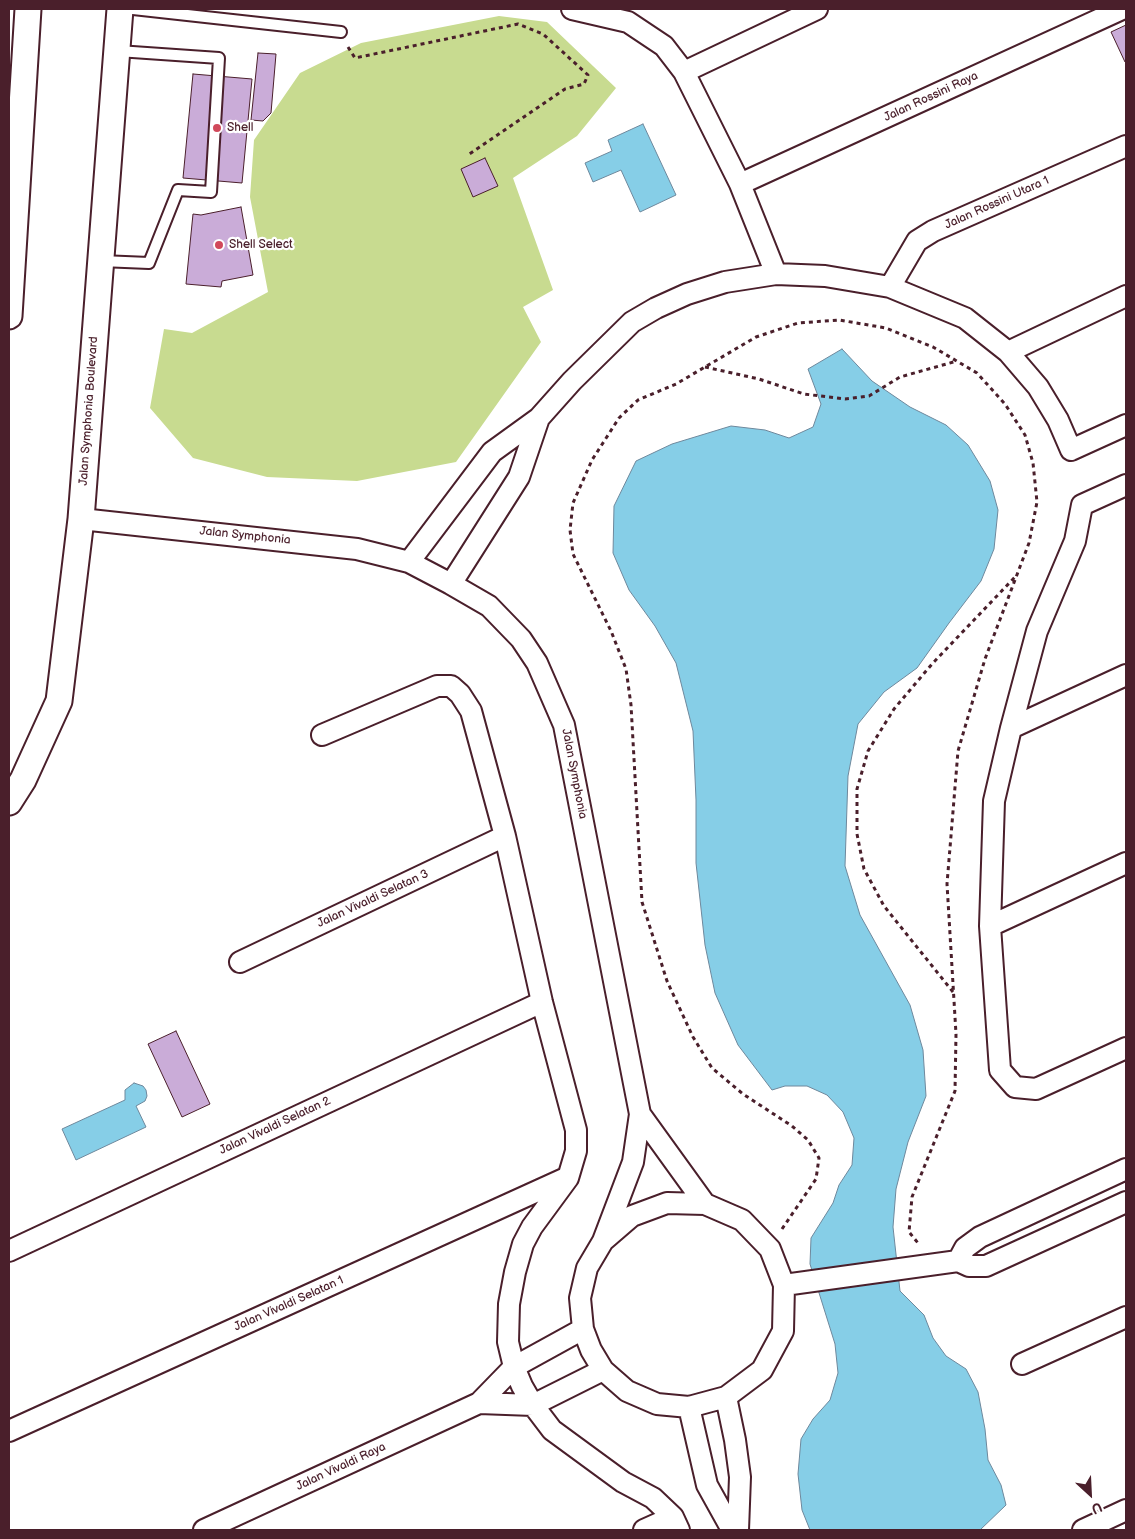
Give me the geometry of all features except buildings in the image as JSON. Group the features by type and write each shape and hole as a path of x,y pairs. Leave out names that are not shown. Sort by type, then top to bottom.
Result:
{"street":[{"path":"9,316 28,9"},
{"name":"Jalan Symphonia Boulevard","path":"9,802 24,780 60,701 80,519 120,9"},
{"path":"572,9 628,22 664,46 684,72 740,184 776,274"},
{"path":"684,72 817,9"},
{"name":"Jalan Rossini Raya","path":"740,184 1122,9"},
{"name":"Jalan Rossini Utara 1","path":"890,287 917,241 933,231 1126,146"},
{"path":"408,562 492,452 539,418 572,381 632,322 656,308 687,294 725,282 776,274 825,276 890,287 965,318 1008,352 1038,387 1058,420 1071,450 1126,425"},
{"path":"1008,352 1126,296"},
{"path":"451,584 519,477 539,418"},
{"path":"1126,485 1082,505 1075,541 1037,631 994,801 990,926 1000,1070 1015,1087 1036,1089 1126,1048"},
{"name":"Jalan Symphonia","path":"80,519 357,548 408,562 451,584 489,606 520,639 537,664 564,725 640,1114 633,1162 603,1240"},
{"path":"1011,728 1126,675"},
{"path":"322,736 437,686 451,686 460,694 471,711 505,836 542,1002 576,1130 576,1151 568,1178 532,1227 523,1244 515,1272 509,1304 508,1342 514,1367 522,1386 552,1430 623,1482 653,1498 676,1524"},
{"name":"Jalan Vivaldi Selatan 3","path":"240,962 505,836"},
{"path":"990,926 1126,862"},
{"name":"Jalan Vivaldi Selatan 2","path":"9,1251 542,1002"},
{"name":"Jalan Symphonia","path":"640,1114 706,1204"},
{"path":"958,1261 966,1248 980,1237 1126,1169"},
{"name":"Jalan Vivaldi Selatan 1","path":"9,1430 568,1178"},
{"path":"784,1285 958,1261 969,1266 986,1266 1126,1202"},
{"path":"668,1203 706,1204 742,1220 770,1248 784,1285 782,1330 762,1370 726,1397 689,1407 656,1404 627,1391 603,1370 591,1350 583,1329 580,1298 587,1268 603,1240 632,1216 668,1203"},
{"path":"1022,1364 1126,1318"},
{"name":"Jalan Vivaldi Raya","path":"204,1530 479,1403 514,1367 583,1329"},
{"name":"Jalan Vivaldi Raya","path":"479,1403 533,1404 603,1370"},
{"path":"726,1397 740,1477 738,1530"},
{"path":"689,1407 707,1484 732,1530"},
{"path":"1083,1530 1126,1510"},
{"path":"644,1530 676,1524"}],"lane":[{"path":"133,9 341,32"},
{"path":"100,261 149,263 178,190 211,192 219,58 117,51"}],"path":[{"path":"341,32 355,58 518,24 543,34 588,75 584,84 566,89 468,155"},
{"path":"770,1248 816,1179 819,1158 808,1140 792,1126 744,1094 712,1068 693,1036 667,981 642,902 631,705 626,669 611,631 573,554 570,530 573,503 592,460 619,418 638,400 676,384 756,337 798,323 839,320 886,328 933,348 977,373 1005,404 1025,435 1034,463 1037,502 1029,543 985,659 958,751 947,884 956,1034 955,1091 912,1196 908,1232 936,1264"},
{"path":"705,366 759,379 804,394 845,399 869,396 900,378 957,361"},
{"path":"953,992 884,906 864,869 857,834 857,789 868,751 894,709 932,664 1017,574"}],"green space":[{"path":"499,16 547,22 616,88 577,136 513,178 553,290 523,307 541,342 456,462 357,481 267,477 193,458 150,408 164,329 192,333 268,292 250,197 254,140 300,73 361,43"}],"water":[{"path":"643,124 676,195 640,212 621,170 593,182 585,163 612,151 608,140"},
{"path":"842,349 872,381 910,407 946,425 968,445 990,481 998,510 994,549 981,581 917,668 884,692 858,724 848,776 845,866 860,915 910,1005 923,1050 926,1096 908,1142 896,1189 893,1227 900,1291 924,1315 933,1338 946,1356 966,1369 978,1392 985,1429 988,1460 1001,1485 1006,1505 980,1530 810,1530 802,1510 798,1474 801,1439 813,1419 830,1400 838,1373 835,1344 810,1264 811,1238 833,1203 839,1185 852,1165 854,1138 843,1112 827,1095 807,1086 785,1086 772,1090 738,1045 715,993 705,945 696,863 693,731 676,663 655,626 629,590 613,553 614,506 636,461 672,444 731,426 765,430 789,438 813,427 821,404 808,369"},
{"path":"134,1083 143,1086 146,1090 147,1096 145,1101 136,1106 146,1127 76,1160 62,1129 125,1100 125,1090"}],"place":[{"name":"Shell","path":"217,128"},
{"name":"Shell Select","path":"219,245"}]}
